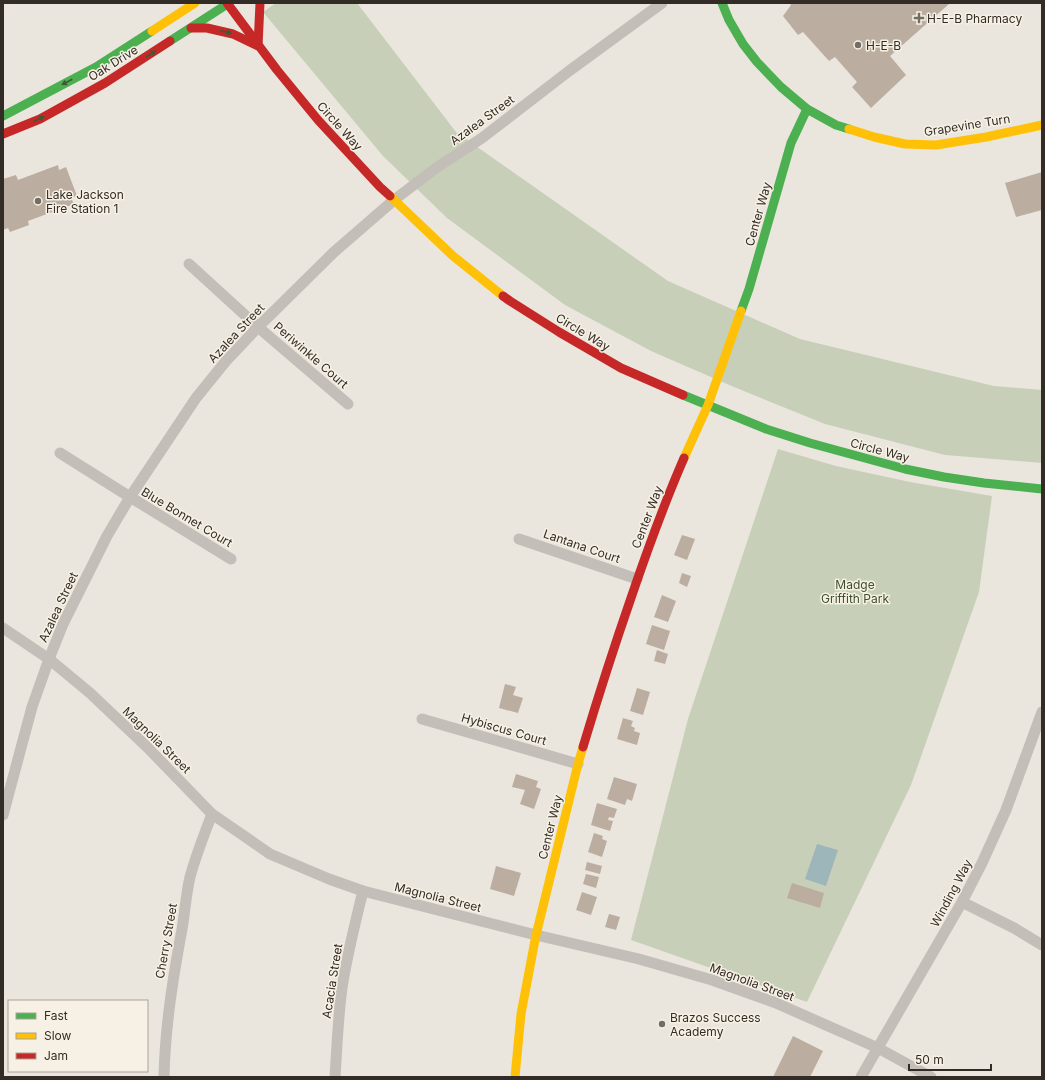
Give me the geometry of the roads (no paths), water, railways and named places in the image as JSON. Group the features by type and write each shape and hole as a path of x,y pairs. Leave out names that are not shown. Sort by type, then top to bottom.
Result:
{"street":[{"path":"173,17 179,3"},
{"name":"Oak Drive","path":"3,134 40,119 101,75 173,17 195,3"},
{"name":"Oak Drive","path":"3,116 16,109 101,75 191,28 228,3"},
{"name":"Circle Way","path":"228,3 258,46 318,120 380,187 453,256 510,300 559,332 621,368 766,429 810,443 905,469 964,480 1042,488"},
{"path":"191,28 207,28 233,34 258,46 260,3"},
{"name":"Azalea Street","path":"3,815 32,707 63,624 82,585 107,536 130,497 196,398 226,361 258,326 333,253 394,200 436,168 482,138 569,71 662,3"},
{"path":"722,3 729,20 743,44 757,62 780,87 807,109"},
{"path":"16,109 21,126"},
{"name":"Grapevine Turn","path":"807,109 836,125 874,137 905,144 936,145 1042,125"},
{"name":"Center Way","path":"515,1077 516,1053 521,1014 536,935 578,764 606,672 637,579 671,488 708,405 749,289 791,143 807,109"},
{"name":"Periwinkle Court","path":"189,264 348,404"},
{"name":"Blue Bonnet Court","path":"60,453 231,559"},
{"name":"Lantana Court","path":"519,539 637,579"},
{"name":"Magnolia Street","path":"3,628 49,660 90,693 147,747 212,814 270,854 329,879 363,891 536,935 639,959 712,980 776,1003 878,1048 931,1077"},
{"name":"Winding Way","path":"861,1077 962,902 982,863 1038,734 1042,712"},
{"name":"Hybiscus Court","path":"422,719 578,764"},
{"name":"Cherry Street","path":"164,1077 167,1023 190,878 199,848 212,814"},
{"name":"Acacia Street","path":"335,1077 342,988 349,948 363,891"},
{"path":"962,902 1014,928 1042,945"}],"water":[{"path":"817,844 838,850 826,886 805,879"}],"place":[{"name":"H-E-B Pharmacy","path":"919,18"},
{"name":"H-E-B","path":"858,45"},
{"name":"Lake Jackson Fire Station 1","path":"38,201"},
{"name":"Brazos Success Academy","path":"662,1024"}],"park label":[{"name":"Madge Griffith Park","path":"855,591"}]}
